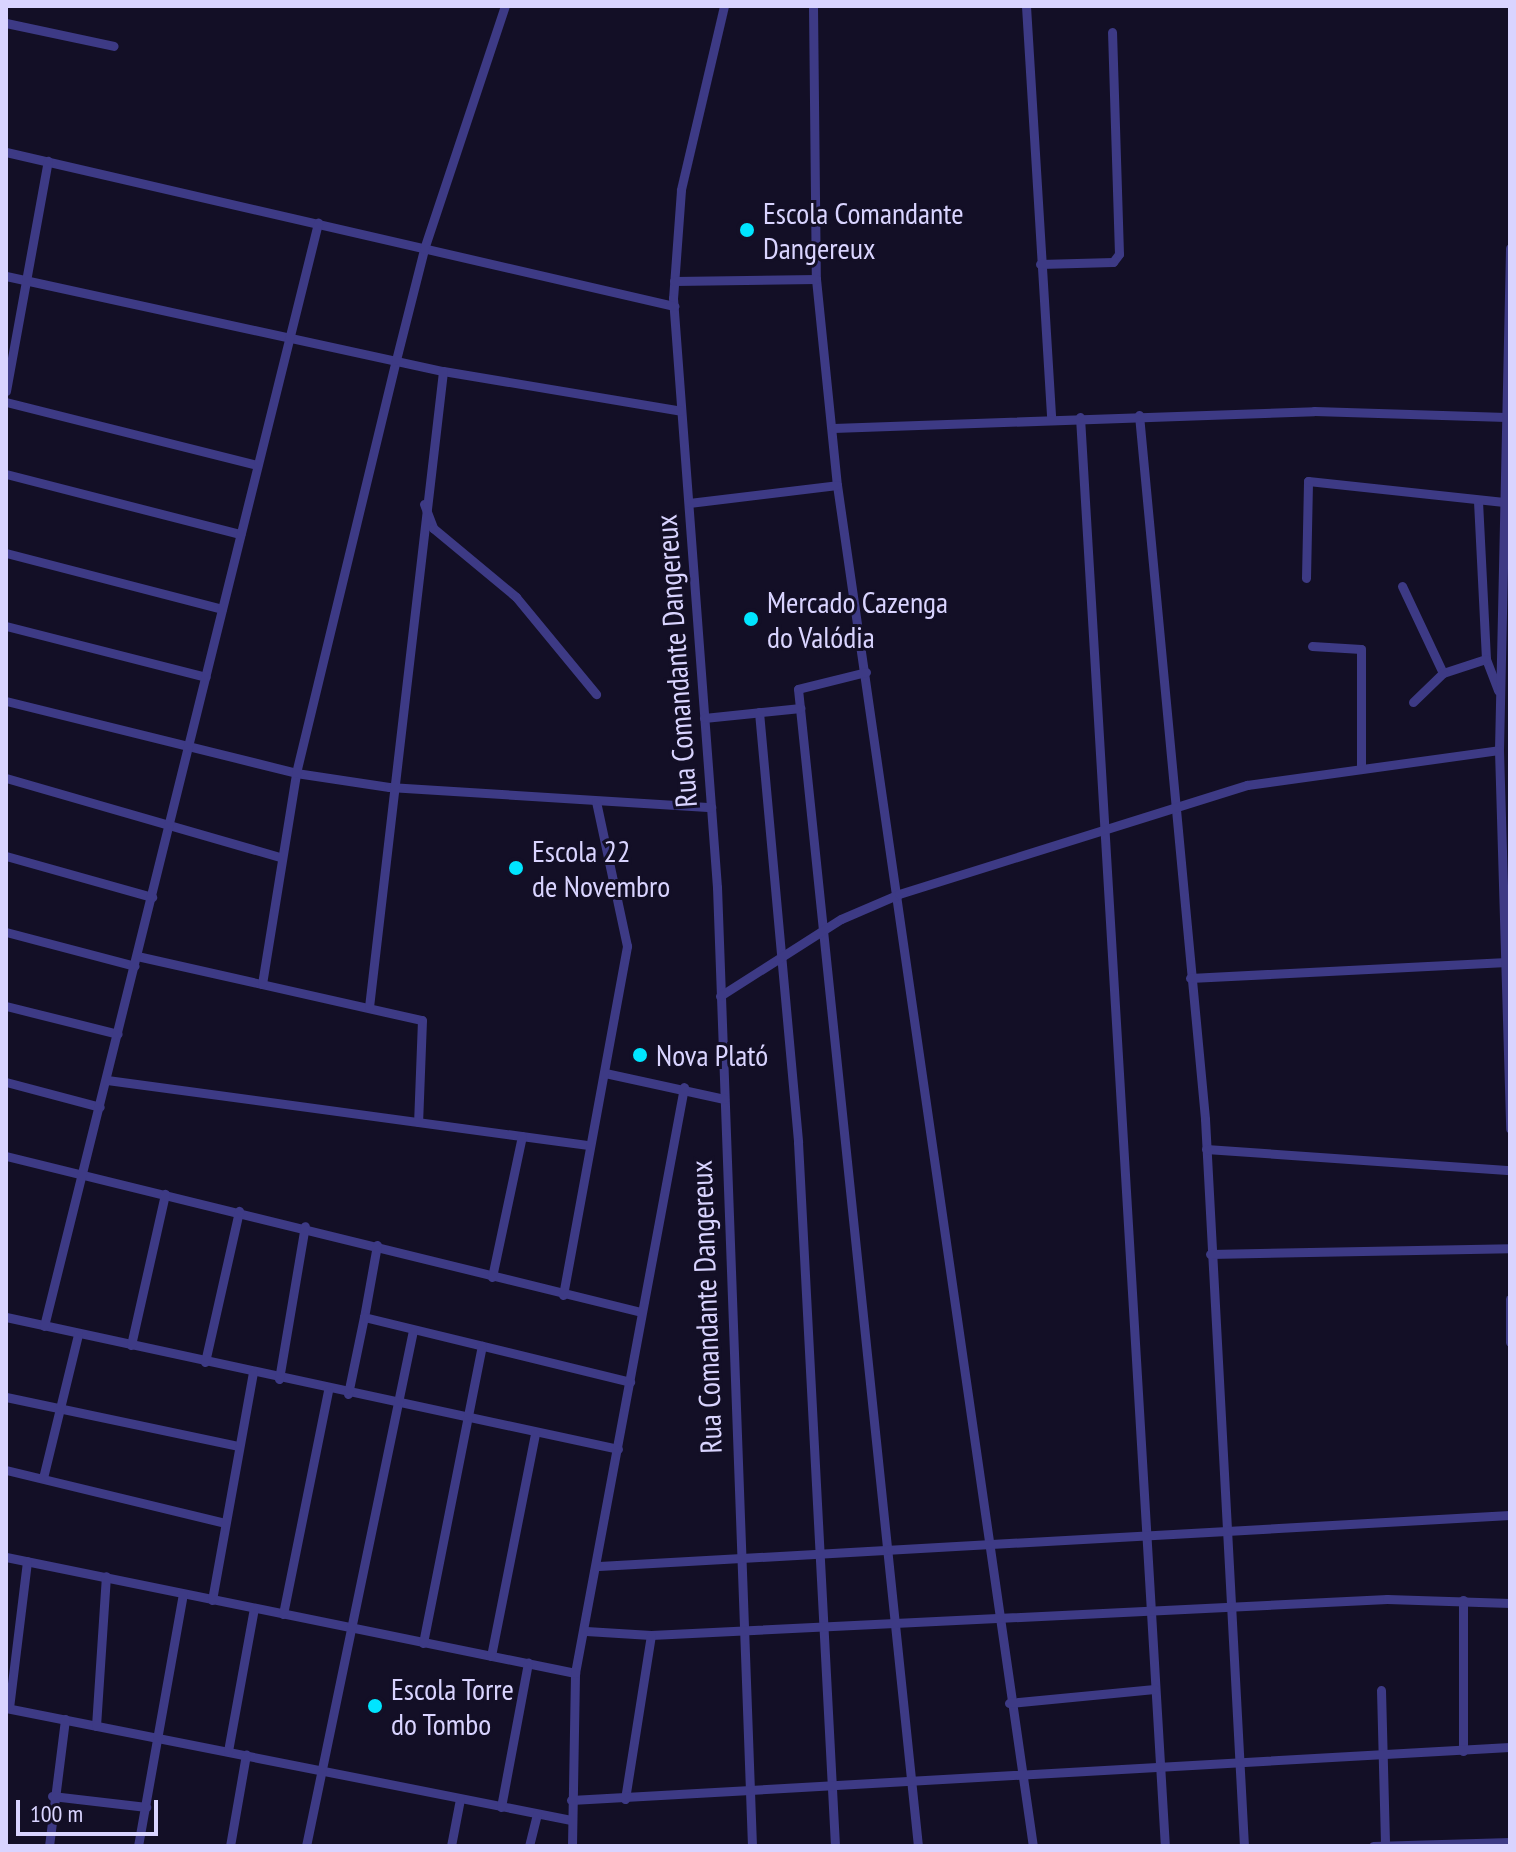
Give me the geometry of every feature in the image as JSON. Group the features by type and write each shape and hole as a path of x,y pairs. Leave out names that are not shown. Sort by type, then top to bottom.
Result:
{"street":[{"path":"262,984 279,857 296,773 396,360 424,249 505,6"},
{"name":"Rua Comandante Dangereux","path":"724,6 681,190 674,306 711,807 752,1846"},
{"path":"813,6 816,279 837,485 899,894 1009,1703 1033,1846"},
{"path":"1026,6 1051,419"},
{"path":"6,23 114,46"},
{"path":"1040,264 1113,262 1119,254 1112,32"},
{"path":"6,152 674,306"},
{"path":"6,391 48,161"},
{"path":"44,1326 318,223"},
{"path":"1510,248 1499,750 1502,962 1510,1129"},
{"path":"6,276 443,371 681,411"},
{"path":"674,281 816,279"},
{"path":"369,1007 389,787 423,503 443,371"},
{"path":"6,402 257,465"},
{"path":"833,428 1139,415 1506,417"},
{"path":"1139,415 1206,1149 1244,1846"},
{"path":"1080,417 1108,831 1158,1768 1165,1846"},
{"path":"6,474 240,534"},
{"path":"1306,578 1308,481 1504,502"},
{"path":"689,503 837,485"},
{"path":"1478,501 1486,659 1500,698"},
{"path":"423,503 433,528 506,587 596,694"},
{"path":"6,553 222,609"},
{"path":"1402,586 1443,673"},
{"path":"6,626 206,677"},
{"path":"1312,646 1361,649 1361,765"},
{"path":"1413,702 1443,673 1486,659"},
{"path":"866,672 800,686 800,708 889,1620 918,1846"},
{"path":"6,701 188,750 296,773 389,787 711,807"},
{"path":"704,718 800,708"},
{"path":"759,712 798,1142 835,1846"},
{"path":"720,996 821,934 899,894 1247,785 1361,765 1499,750"},
{"path":"6,778 279,857"},
{"path":"563,1295 627,946 596,801"},
{"path":"6,856 152,897"},
{"path":"6,932 369,1007 426,1026 418,1122"},
{"path":"1190,978 1502,962"},
{"path":"6,1006 118,1034"},
{"path":"605,1073 684,1087 724,1099"},
{"path":"107,1080 589,1145"},
{"path":"6,1082 100,1107"},
{"path":"572,1846 575,1673 599,1566 641,1312 684,1087"},
{"path":"492,1277 522,1136"},
{"path":"1206,1149 1510,1170"},
{"path":"6,1156 305,1226 492,1277 641,1312"},
{"path":"131,1345 165,1194"},
{"path":"205,1362 239,1211"},
{"path":"279,1379 305,1226"},
{"path":"348,1394 377,1245"},
{"path":"1210,1254 1510,1248"},
{"path":"1510,1299 1510,1342"},
{"path":"6,1317 328,1390 618,1449"},
{"path":"364,1317 630,1382"},
{"path":"309,1845 348,1629 413,1330"},
{"path":"43,1478 78,1334"},
{"path":"423,1643 482,1346"},
{"path":"212,1600 253,1373"},
{"path":"283,1614 328,1390"},
{"path":"6,1397 239,1446"},
{"path":"491,1656 535,1433"},
{"path":"6,1470 225,1523"},
{"path":"599,1566 1510,1515"},
{"path":"6,1557 575,1673"},
{"path":"27,1561 7,1708 571,1820"},
{"path":"96,1726 106,1576"},
{"path":"138,1846 160,1738 183,1594"},
{"path":"586,1631 651,1635 889,1620 1229,1605 1463,1600 1510,1603"},
{"path":"1463,1600 1463,1751"},
{"path":"228,1751 254,1608"},
{"path":"625,1799 651,1635"},
{"path":"501,1807 528,1663"},
{"path":"1009,1703 1154,1689"},
{"path":"1381,1690 1379,1755 1385,1845"},
{"path":"49,1846 52,1796 65,1719"},
{"path":"571,1800 910,1784 1510,1747"},
{"path":"230,1846 246,1754"},
{"path":"52,1796 146,1807"},
{"path":"451,1846 460,1799"},
{"path":"529,1846 537,1814"},
{"path":"1373,1846 1510,1842"}],"place":[{"name":"Escola Comandante Dangereux","path":"747,230"},
{"name":"Mercado Cazenga do Valódia","path":"751,619"},
{"name":"Escola 22 de Novembro","path":"516,868"},
{"name":"Nova Plató","path":"640,1055"},
{"name":"Escola Torre do Tombo","path":"375,1706"}]}
